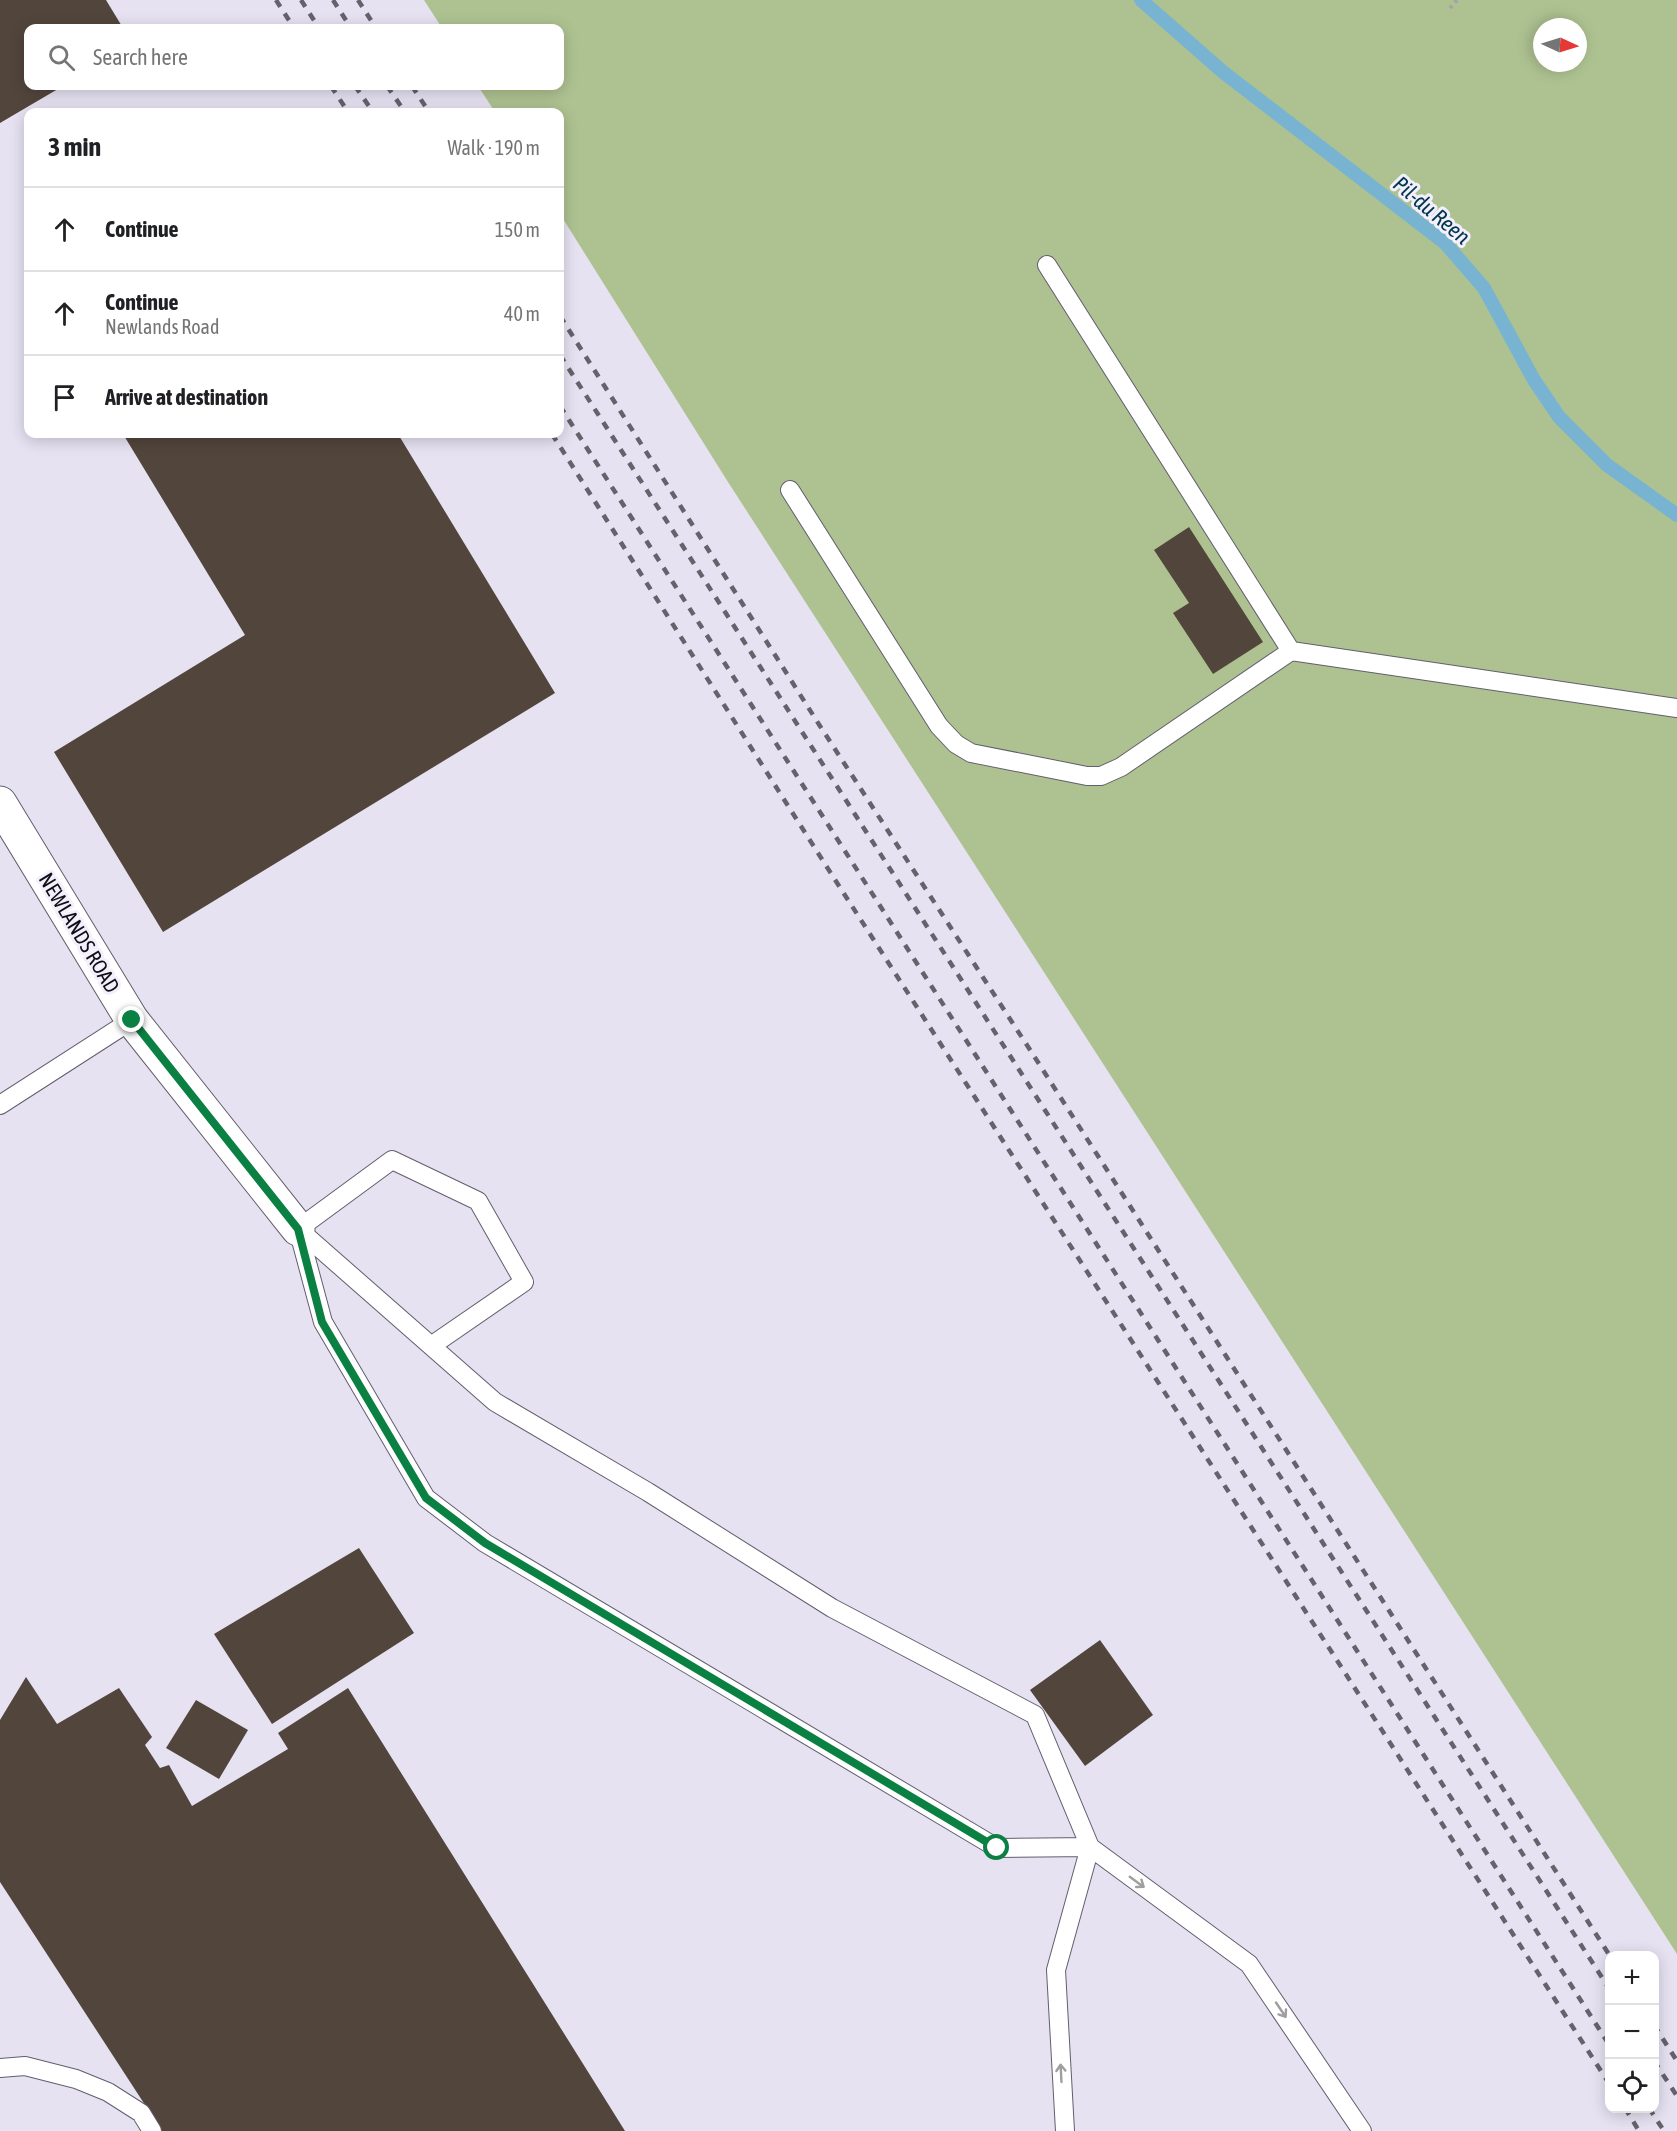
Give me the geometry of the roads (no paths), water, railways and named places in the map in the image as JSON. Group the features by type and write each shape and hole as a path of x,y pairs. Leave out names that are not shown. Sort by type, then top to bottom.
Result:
{"street":[{"name":"NEWLANDS ROAD","path":"0,803 132,1020 298,1229"}],"lane":[{"path":"1047,265 1291,651"},
{"path":"790,490 939,726 956,744 971,753 1087,776 1101,776 1121,767 1291,651 1677,708"},
{"path":"0,1105 132,1020"},
{"path":"298,1229 392,1160 478,1201 524,1282 431,1346"},
{"path":"298,1229 495,1402 648,1492 831,1608 1035,1715 1090,1847 1249,1964 1362,2131"},
{"path":"298,1229 322,1322 426,1498 485,1543 997,1848 1090,1847"},
{"path":"1065,2131 1056,1970 1090,1847"},
{"path":"0,2068 25,2066 76,2079 108,2092 141,2113 152,2131"}],"waterway":[{"name":"Pil-du Reen","path":"1141,0 1223,72 1445,243 1484,288 1534,380 1559,417 1607,465 1677,515"}],"railway":[{"path":"276,0 291,24"},
{"path":"301,0 316,24"},
{"path":"333,0 348,24"},
{"path":"358,0 373,24"},
{"path":"334,90 345,108"},
{"path":"358,90 370,108"},
{"path":"390,90 402,108"},
{"path":"415,90 426,108"},
{"path":"564,322 820,726 1607,1951"},
{"path":"564,361 1605,1982"},
{"path":"564,412 1605,2038"},
{"path":"555,438 832,875 1605,2077"},
{"path":"1659,2033 1677,2061"},
{"path":"1659,2069 1677,2096"},
{"path":"1628,2113 1639,2131"},
{"path":"1652,2113 1664,2131"}]}
